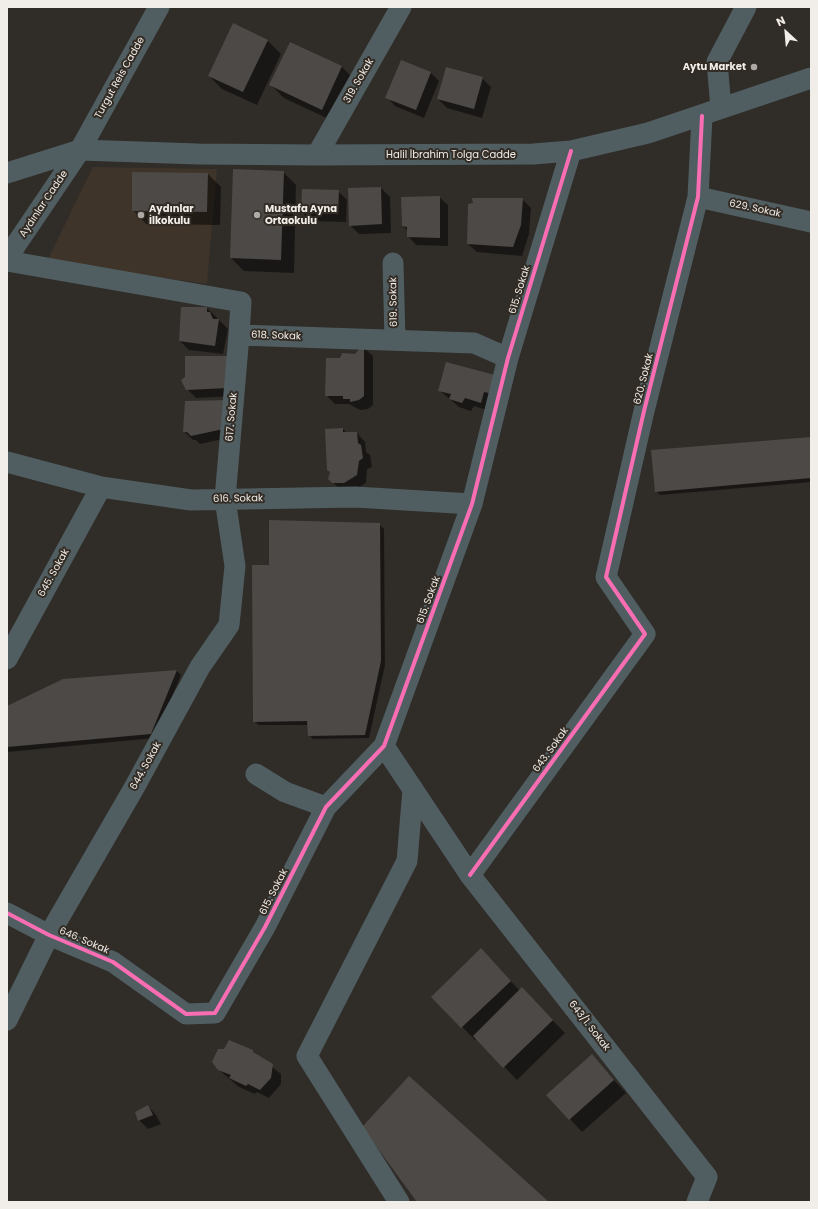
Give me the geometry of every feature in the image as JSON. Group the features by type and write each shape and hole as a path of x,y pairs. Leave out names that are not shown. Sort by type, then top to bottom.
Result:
{"street":[{"name":"Turgut Reis Cadde","path":"80,150 159,7"},
{"name":"319. Sokak","path":"317,155 402,7"},
{"path":"721,108 717,62 746,7"},
{"name":"Halil İbrahim Tolga Cadde","path":"7,173 80,150 198,154 317,155 533,154 571,151 648,133 811,78"},
{"name":"620. Sokak","path":"645,634 606,577 644,411 698,197 702,116"},
{"name":"Aydınlar Cadde","path":"7,260 80,150"},
{"name":"615. Sokak","path":"215,1013 265,927 326,807 384,746 472,504 508,358 571,151"},
{"name":"629. Sokak","path":"698,197 811,222"},
{"name":"618. Sokak","path":"7,260 241,302 239,335 474,343 508,358"},
{"name":"619. Sokak","path":"393,264 394,340"},
{"name":"617. Sokak","path":"225,499 239,335"},
{"name":"616. Sokak","path":"7,462 101,487 191,500 354,497 472,504"},
{"name":"645. Sokak","path":"7,659 101,487"},
{"name":"644. Sokak","path":"7,1020 49,935 134,788 200,667 229,626 235,566 225,499"},
{"name":"643. Sokak","path":"470,875 645,634"},
{"name":"643/1. Sokak","path":"384,746 470,875 708,1177 697,1202"},
{"path":"256,774 285,792 326,807"},
{"path":"400,1202 307,1056 407,861 413,789"},
{"name":"646. Sokak","path":"7,913 49,935 113,962 186,1014 215,1013"}],"shaded area":[{"name":"Aydınlar İlkokulu","path":"93,167 217,169 207,284 47,261"}],"building":[{"path":"233,23 268,40 243,92 208,76"},
{"path":"290,42 342,66 322,110 269,85"},
{"path":"401,60 431,72 416,110 385,98"},
{"path":"446,67 483,77 474,109 437,99"},
{"name":"Mustafa Ayna Ortaokulu","path":"233,169 284,171 281,260 230,258"},
{"path":"132,172 208,173 207,212 132,211"},
{"path":"381,187 382,224 349,226 348,188"},
{"path":"302,189 339,190 338,214 301,212"},
{"path":"440,196 440,238 407,237 407,227 402,226 401,197"},
{"path":"472,198 523,198 521,225 513,247 467,244 468,204 473,203"},
{"path":"181,307 207,307 207,312 210,312 213,319 219,319 215,346 179,341"},
{"path":"361,347 364,347 364,396 359,400 350,402 350,399 343,399 343,396 325,396 326,358 340,358 342,353 355,354"},
{"path":"185,356 227,356 228,388 186,390 181,380 185,377"},
{"path":"446,362 495,375 489,393 484,392 481,403 465,398 462,403 449,399 451,394 438,391"},
{"path":"230,400 228,428 191,436 187,432 183,432 185,401"},
{"path":"343,428 343,432 357,432 358,443 361,445 363,458 359,461 357,475 344,483 332,483 328,479 330,472 327,470 325,429"},
{"path":"811,437 811,478 655,492 651,450"},
{"path":"269,520 380,523 381,661 365,735 308,736 307,721 253,722 252,565 269,565"},
{"path":"177,670 151,734 7,747 7,706 63,679"},
{"path":"481,948 511,981 461,1028 431,997"},
{"path":"522,987 553,1020 503,1068 473,1036"},
{"path":"229,1040 253,1050 253,1052 273,1064 271,1078 260,1090 248,1084 246,1086 229,1078 231,1075 218,1070 212,1062 218,1049 224,1049"},
{"path":"592,1054 614,1080 569,1120 546,1095"},
{"path":"409,1076 549,1202 417,1202 362,1127"},
{"path":"148,1105 153,1115 138,1121 135,1112"}],"cycle path":[{"path":"470,875 645,634 606,577 644,411 698,197 702,116"},
{"path":"7,913 49,935 113,962 186,1014 215,1013 265,927 326,807 384,746 472,504 508,358 571,151"}],"place":[{"name":"Aytu Market","path":"754,67"},
{"name":"Aydınlar İlkokulu","path":"141,215"},
{"name":"Mustafa Ayna Ortaokulu","path":"257,215"}]}
